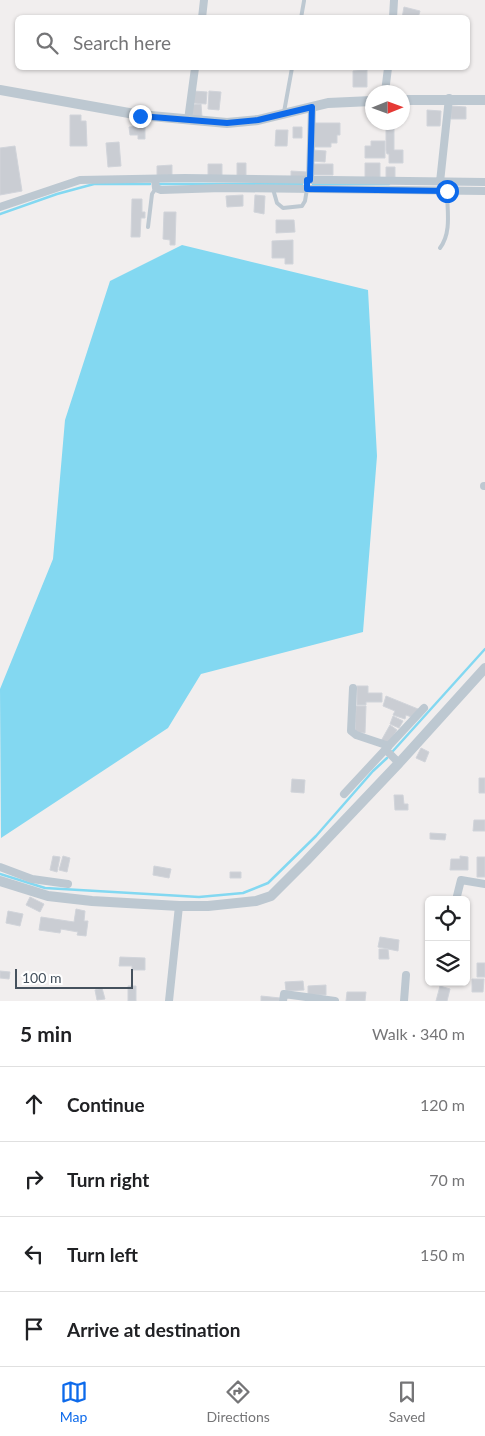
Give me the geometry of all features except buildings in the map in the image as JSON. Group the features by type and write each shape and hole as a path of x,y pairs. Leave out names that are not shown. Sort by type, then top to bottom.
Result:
{"street":[{"path":"202,15 204,0"},
{"path":"393,15 394,0"},
{"path":"188,120 195,70"},
{"path":"386,85 388,70"},
{"path":"0,90 140,116 227,123 258,120 328,103 365,101"},
{"path":"440,182 449,98"},
{"path":"410,100 449,98 485,100"},
{"path":"307,189 312,107"},
{"path":"155,179 156,188 485,192"},
{"path":"0,207 80,180 485,182"},
{"path":"0,881 48,896 92,901 179,906 208,906 256,901 270,896 399,763 485,668"},
{"path":"353,688 351,731 387,748 399,763"},
{"path":"344,794 424,708"},
{"path":"0,867 32,878 68,884"},
{"path":"457,896 461,880 485,884"},
{"path":"169,1001 179,906"},
{"path":"404,1001 406,975"},
{"path":"283,1001 284,994 335,1001"}],"lane":[{"path":"302,15 304,1"},
{"path":"284,114 292,70"},
{"path":"148,227 152,194 156,188"},
{"path":"273,189 278,203 283,208 302,206 307,189"},
{"path":"440,248 444,243 448,230 447,191"}],"water":[{"path":"182,245 368,290 377,456 363,632 201,674 168,728 1,838 0,689 53,559 65,420 110,281"}],"waterway":[{"path":"0,214 57,194 94,184 150,184"},
{"path":"159,184 302,184"},
{"path":"313,184 389,184"},
{"path":"393,751 485,649"},
{"path":"0,874 45,888 199,897 243,893 268,883 316,836 373,771 387,758"}],"route":[{"path":"140,116 227,123 258,120 312,107 310,180 307,180 307,189 447,191"}]}
